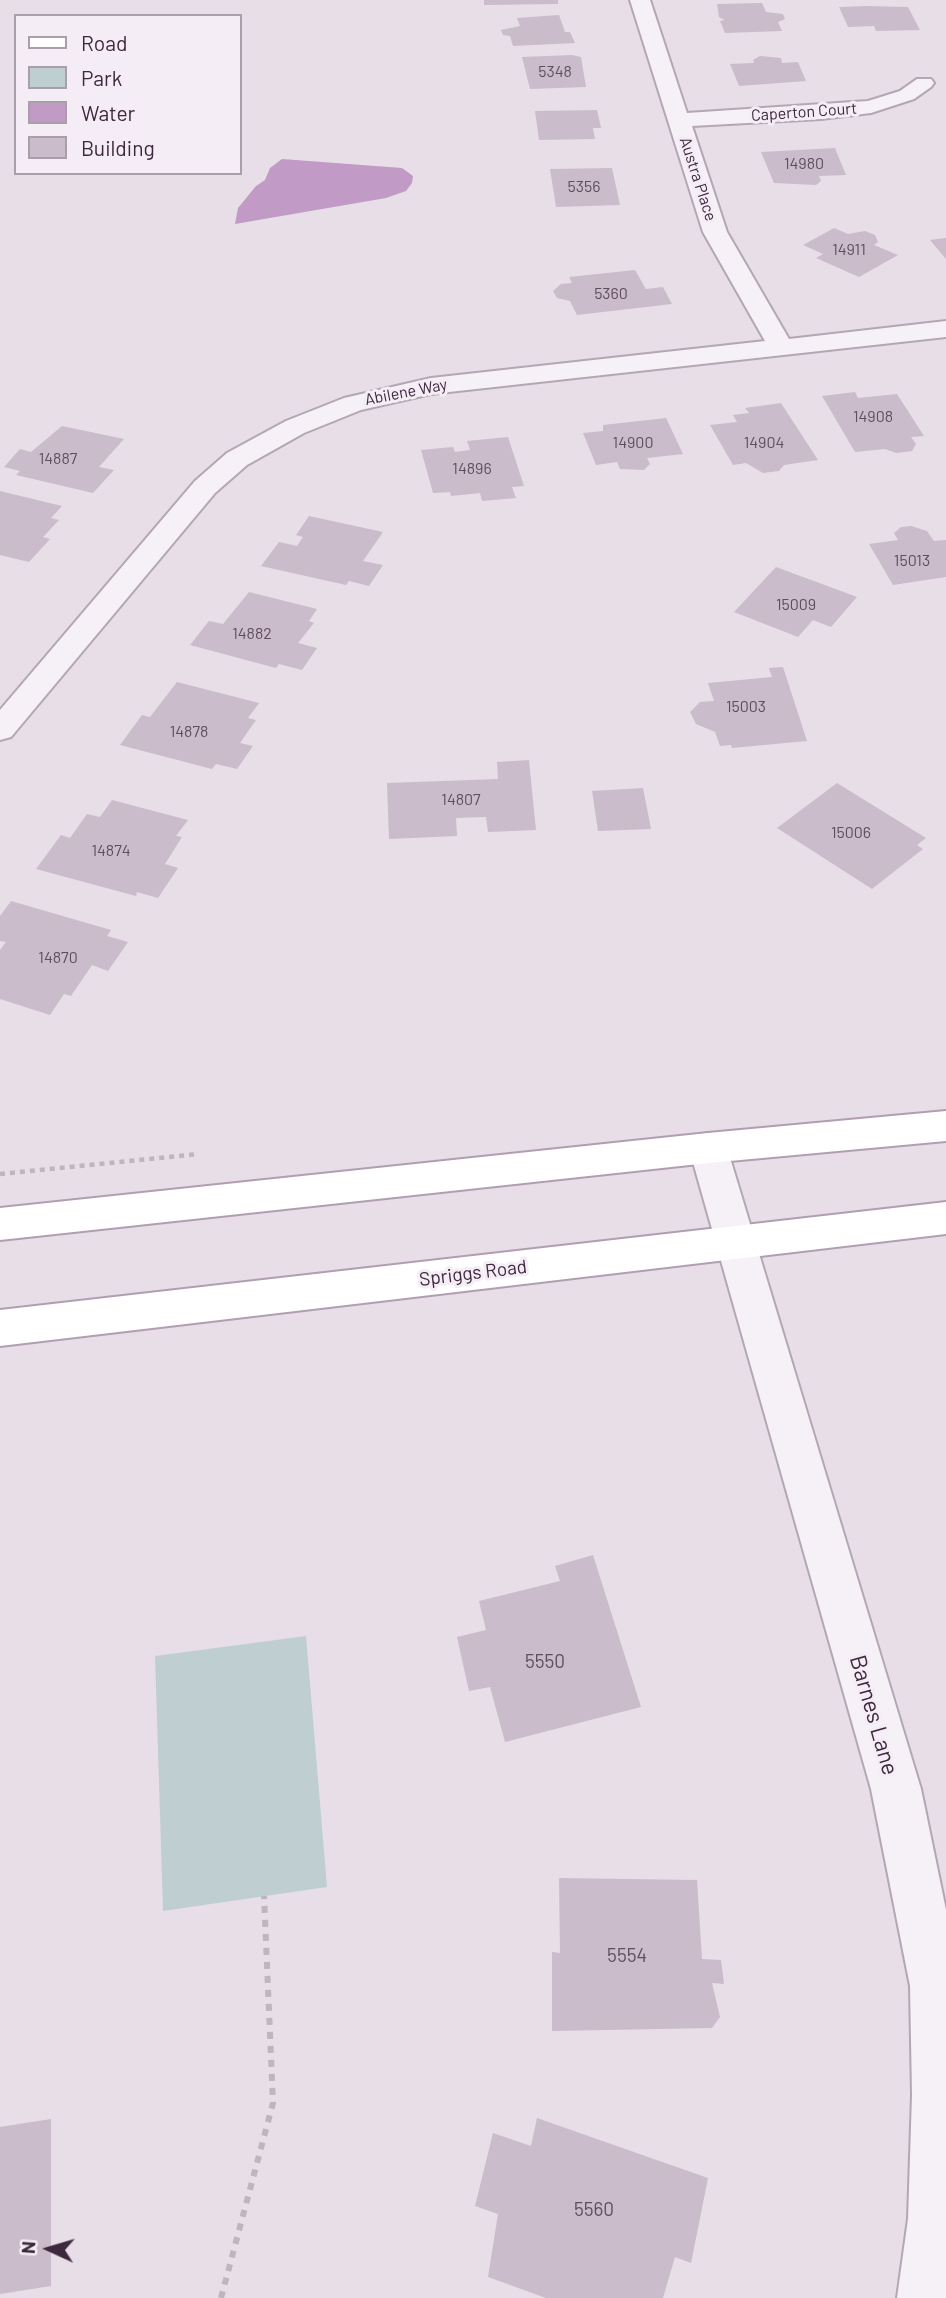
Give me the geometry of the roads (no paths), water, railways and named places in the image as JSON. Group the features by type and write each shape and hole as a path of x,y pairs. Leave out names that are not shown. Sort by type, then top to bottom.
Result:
{"main road":[{"path":"0,1224 708,1148 946,1126"},
{"name":"Spriggs Road","path":"0,1328 946,1218"}],"street":[{"name":"Austra Place","path":"640,0 715,232 781,347"},
{"name":"Caperton Court","path":"679,120 821,113 871,107 907,95 924,83"},
{"name":"Abilene Way","path":"0,730 205,487 247,453 295,427 353,404 431,386 946,329"},
{"name":"Barnes Lane","path":"708,1148 896,1789 936,1986 939,2095 936,2219 926,2298"}],"water":[{"path":"282,159 402,168 413,176 412,183 406,191 386,198 235,224 238,208 256,186 265,180 270,168"}]}
